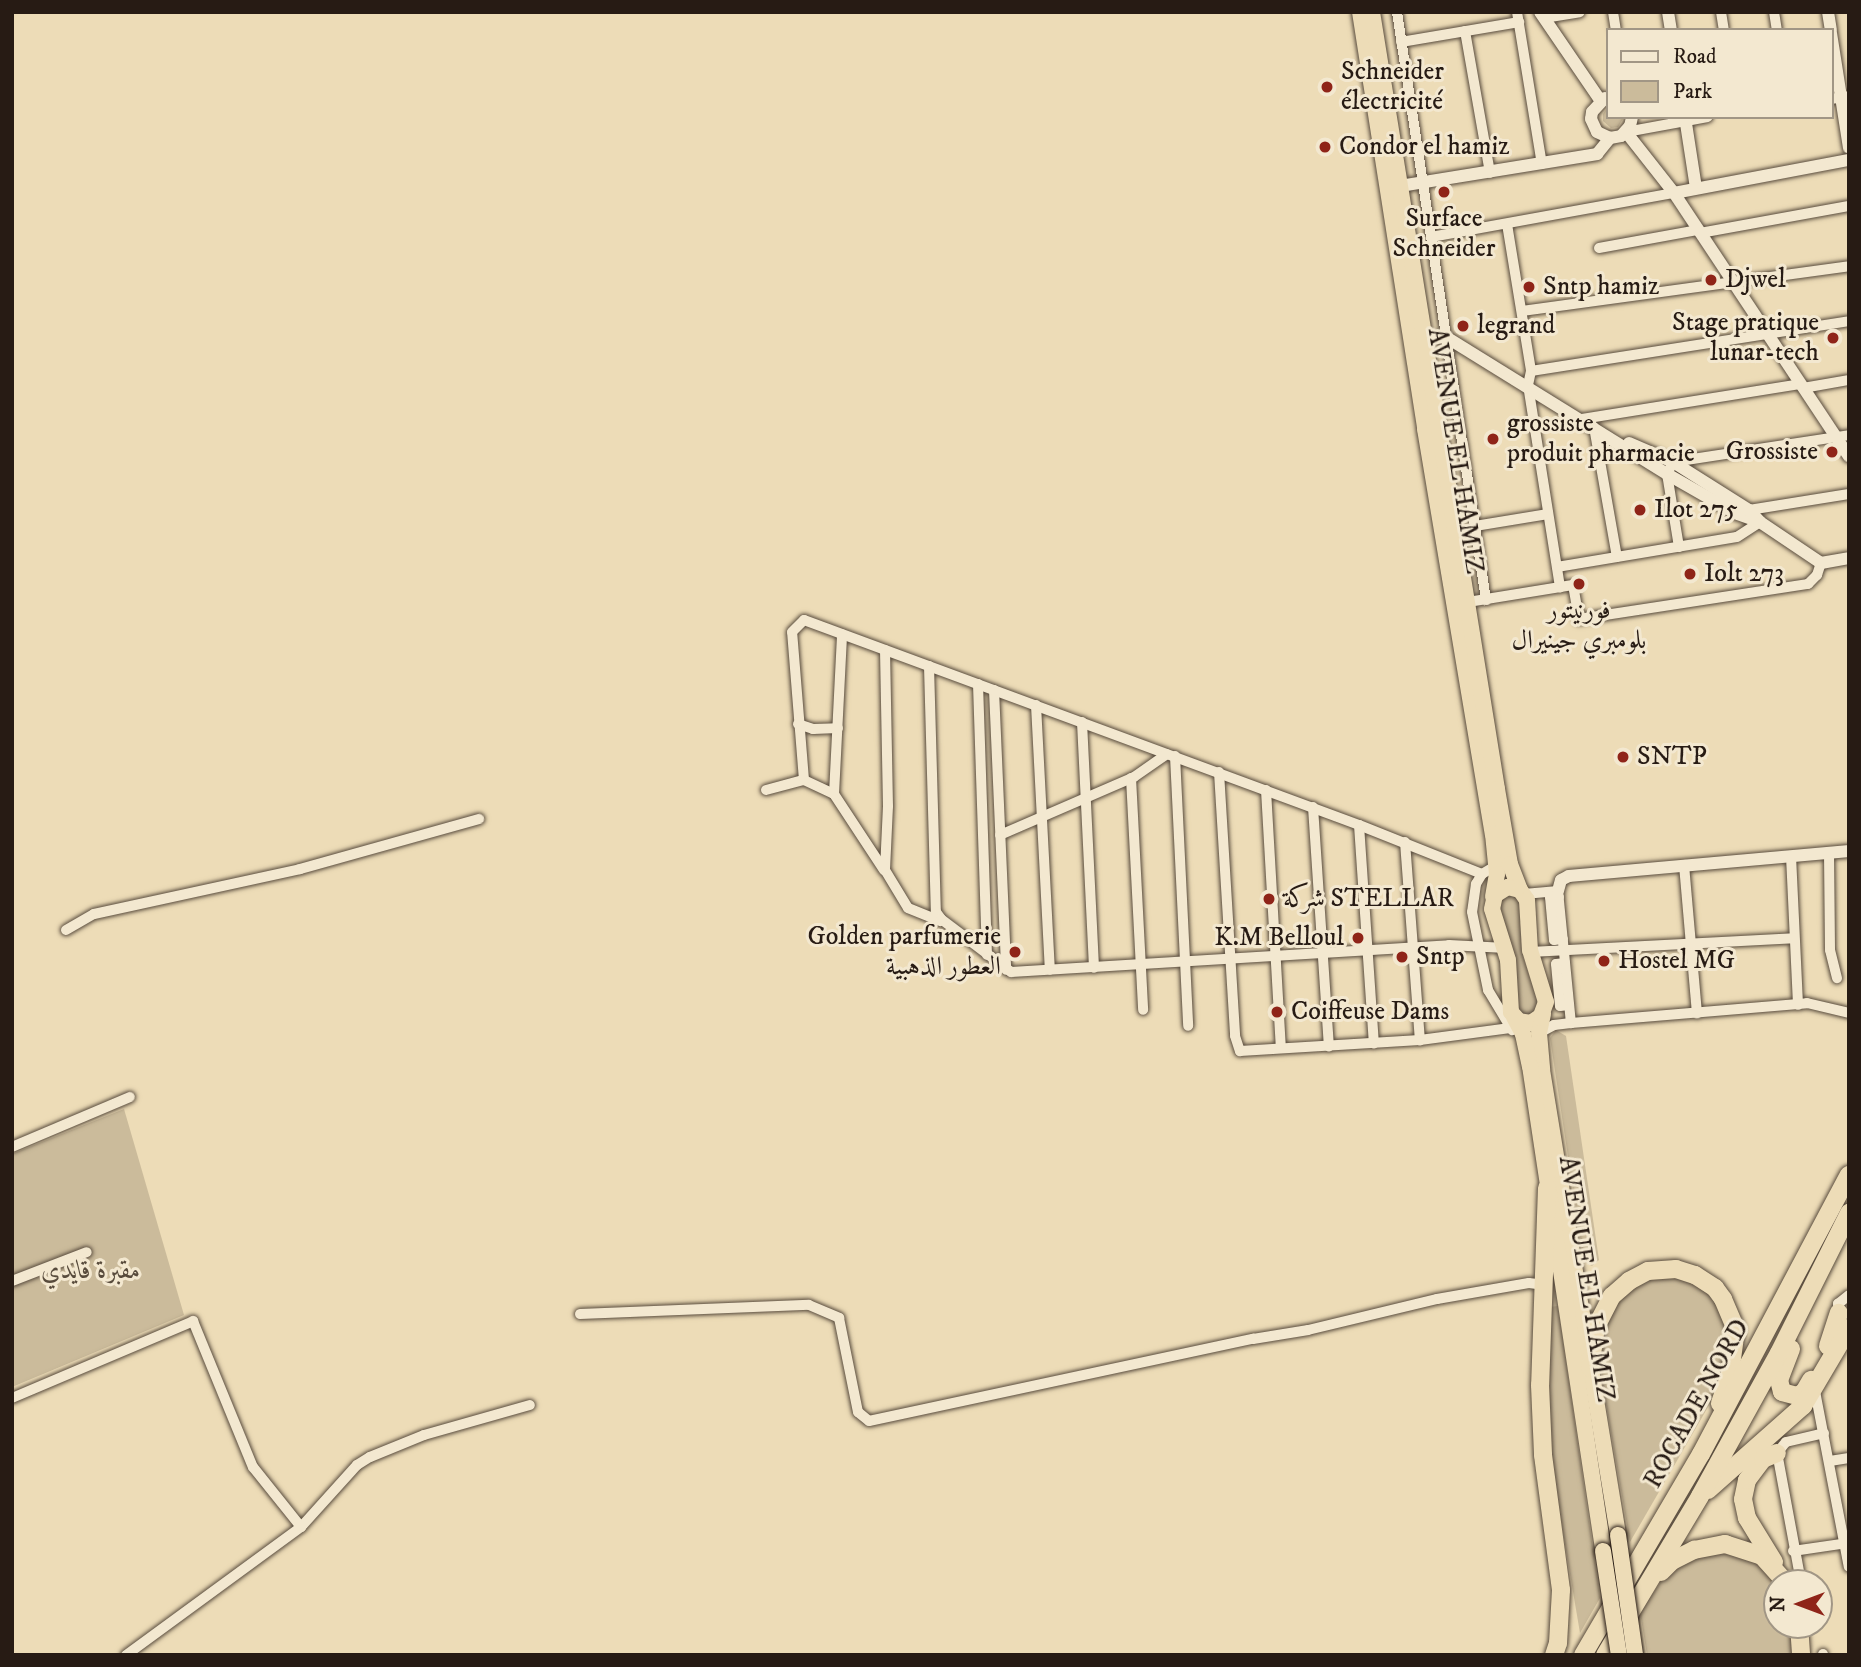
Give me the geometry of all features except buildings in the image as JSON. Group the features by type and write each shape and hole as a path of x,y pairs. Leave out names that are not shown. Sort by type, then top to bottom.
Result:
{"highway":[{"name":"AVENUE EL HAMIZ","path":"1360,12 1497,865 1492,909 1506,948 1512,1022 1525,1043 1619,1655"},
{"path":"1372,12 1510,864 1528,902 1530,951 1546,1002 1539,1033 1564,1221 1618,1535 1635,1655"},
{"path":"1493,897 1505,888 1522,892"},
{"path":"1512,1022 1531,1023 1543,1014"},
{"name":"ROCADE NORD","path":"1583,1655 1701,1454 1849,1175"},
{"path":"1547,1188 1541,1430 1561,1590 1555,1655"},
{"name":"ROCADE NORD","path":"1605,1655 1700,1496 1802,1310 1849,1213"},
{"path":"1590,1368 1596,1327 1612,1296 1629,1280 1648,1271 1676,1269 1706,1281 1730,1311 1736,1329 1736,1346 1730,1374 1701,1454"},
{"path":"1802,1310 1779,1380 1782,1392 1793,1397 1807,1389 1834,1332 1846,1320"},
{"path":"1700,1496 1804,1406 1846,1320"},
{"path":"1777,1453 1763,1459 1747,1480 1743,1499 1746,1518 1778,1569"},
{"path":"1646,1587 1672,1561 1694,1550 1718,1545 1751,1551 1762,1556 1774,1569"}],"street":[{"path":"1397,12 1486,600"},
{"path":"1542,15 1580,12"},
{"path":"1542,15 1604,99 1592,112 1593,126 1597,132 1611,138"},
{"path":"1401,42 1465,31 1518,17 1542,164"},
{"path":"1465,31 1490,173"},
{"path":"1833,46 1849,148"},
{"path":"1626,132 1631,119"},
{"path":"1400,186 1597,154 1611,138 1626,132 1685,119 1696,188"},
{"path":"1626,132 1674,193 1802,386 1843,437 1849,456"},
{"path":"1431,237 1849,160"},
{"path":"1599,248 1849,206"},
{"path":"1507,224 1531,371 1528,385 1560,587"},
{"path":"1522,311 1849,266"},
{"path":"1531,371 1769,336 1849,321"},
{"path":"1424,339 1446,337 1594,427 1749,510 1760,522 1821,563 1849,558"},
{"path":"1582,419 1849,380"},
{"path":"1594,427 1617,557"},
{"path":"1670,468 1843,437"},
{"path":"1670,468 1735,513 1760,522"},
{"path":"1670,468 1679,547"},
{"path":"1749,510 1849,494"},
{"path":"1475,526 1548,514"},
{"path":"1557,567 1737,537 1760,522"},
{"path":"1468,603 1573,585 1579,619 1808,584 1817,575 1821,563"},
{"path":"804,780 792,632 804,620 1313,807 1482,874"},
{"path":"834,794 842,634"},
{"path":"885,650 888,806 885,870"},
{"path":"929,666 936,912 945,923 1006,970 1011,972 1230,961 1412,947 1506,948"},
{"path":"978,684 987,955"},
{"path":"994,690 1006,970"},
{"path":"1036,705 1050,970"},
{"path":"1082,722 1094,968"},
{"path":"798,724 813,729 838,728"},
{"path":"1000,835 1131,778 1171,755"},
{"path":"1171,755 1188,1026"},
{"path":"1219,772 1235,1036 1240,1051 1420,1040 1512,1022 1488,990 1477,947 1472,904 1474,889 1482,874 1497,865"},
{"path":"1131,778 1143,1010"},
{"path":"766,790 804,780 834,794 908,908 945,923"},
{"path":"1266,790 1281,1048"},
{"path":"1313,807 1329,1045"},
{"path":"65,930 94,914 300,869 479,819"},
{"path":"1359,825 1374,1043"},
{"path":"1405,842 1420,1040"},
{"path":"1571,1023 1558,894 1561,880 1569,876 1849,851"},
{"path":"1829,853 1830,950 1837,978"},
{"path":"1791,856 1798,1005"},
{"path":"1684,865 1697,1013"},
{"path":"1522,892 1558,894"},
{"path":"1530,951 1794,938"},
{"path":"1539,1033 1554,1025 1571,1023 1807,1003 1849,1013"},
{"path":"12,1146 130,1097"},
{"path":"12,1281 87,1252"},
{"path":"580,1314 809,1305 839,1318 859,1412 869,1421 1253,1339 1308,1330 1437,1299 1529,1283 1545,1284"},
{"path":"1846,1320 1840,1300 1849,1295"},
{"path":"12,1398 193,1321 253,1467 300,1527"},
{"path":"1814,1387 1847,1544 1849,1567"},
{"path":"126,1655 300,1527 357,1465 424,1435 530,1405"},
{"path":"1798,1569 1777,1453 1786,1442 1824,1433"},
{"path":"1830,1461 1849,1458"},
{"path":"1793,1551 1847,1544"}],"green space":[{"path":"1605,111 1605,119 1623,119 1618,127 1611,128 1603,121"},
{"path":"1512,893 1520,901 1523,957 1538,1003 1537,1011 1527,1017 1516,1009 1514,959 1498,906 1501,896"},
{"path":"1556,1030 1566,1036 1599,1260 1592,1266 1584,1262 1550,1038"},
{"name":"مقبرة قايدي","path":"124,1109 184,1315 12,1387 12,1154"},
{"path":"1674,1274 1709,1290 1720,1307 1728,1330 1729,1355 1719,1388 1630,1542 1602,1380 1603,1324 1612,1303 1638,1280"},
{"path":"1558,1306 1600,1598 1580,1633 1550,1455 1549,1307"},
{"path":"1713,1549 1760,1560 1767,1569 1763,1569 1763,1639 1794,1639 1795,1655 1647,1655 1640,1612 1669,1570"}],"place":[{"name":"Schneider électricité","path":"1327,87"},
{"name":"Condor el hamiz","path":"1325,147"},
{"name":"Surface Schneider","path":"1444,192"},
{"name":"Djwel","path":"1711,280"},
{"name":"Sntp hamiz","path":"1529,287"},
{"name":"legrand","path":"1463,326"},
{"name":"Stage pratique lunar-tech","path":"1833,338"},
{"name":"grossiste produit pharmacie","path":"1493,439"},
{"name":"Grossiste","path":"1832,452"},
{"name":"Ilot 275","path":"1640,510"},
{"name":"Iolt 273","path":"1690,574"},
{"name":"فورنيتور بلومبري جينيرال","path":"1579,584"},
{"name":"SNTP","path":"1623,757"},
{"name":"شركة STELLAR","path":"1269,899"},
{"name":"K.M Belloul","path":"1358,938"},
{"name":"Golden parfumerie العطور الذهبية","path":"1015,952"},
{"name":"Sntp","path":"1402,957"},
{"name":"Hostel MG","path":"1604,961"},
{"name":"Coiffeuse Dams","path":"1277,1012"}]}
